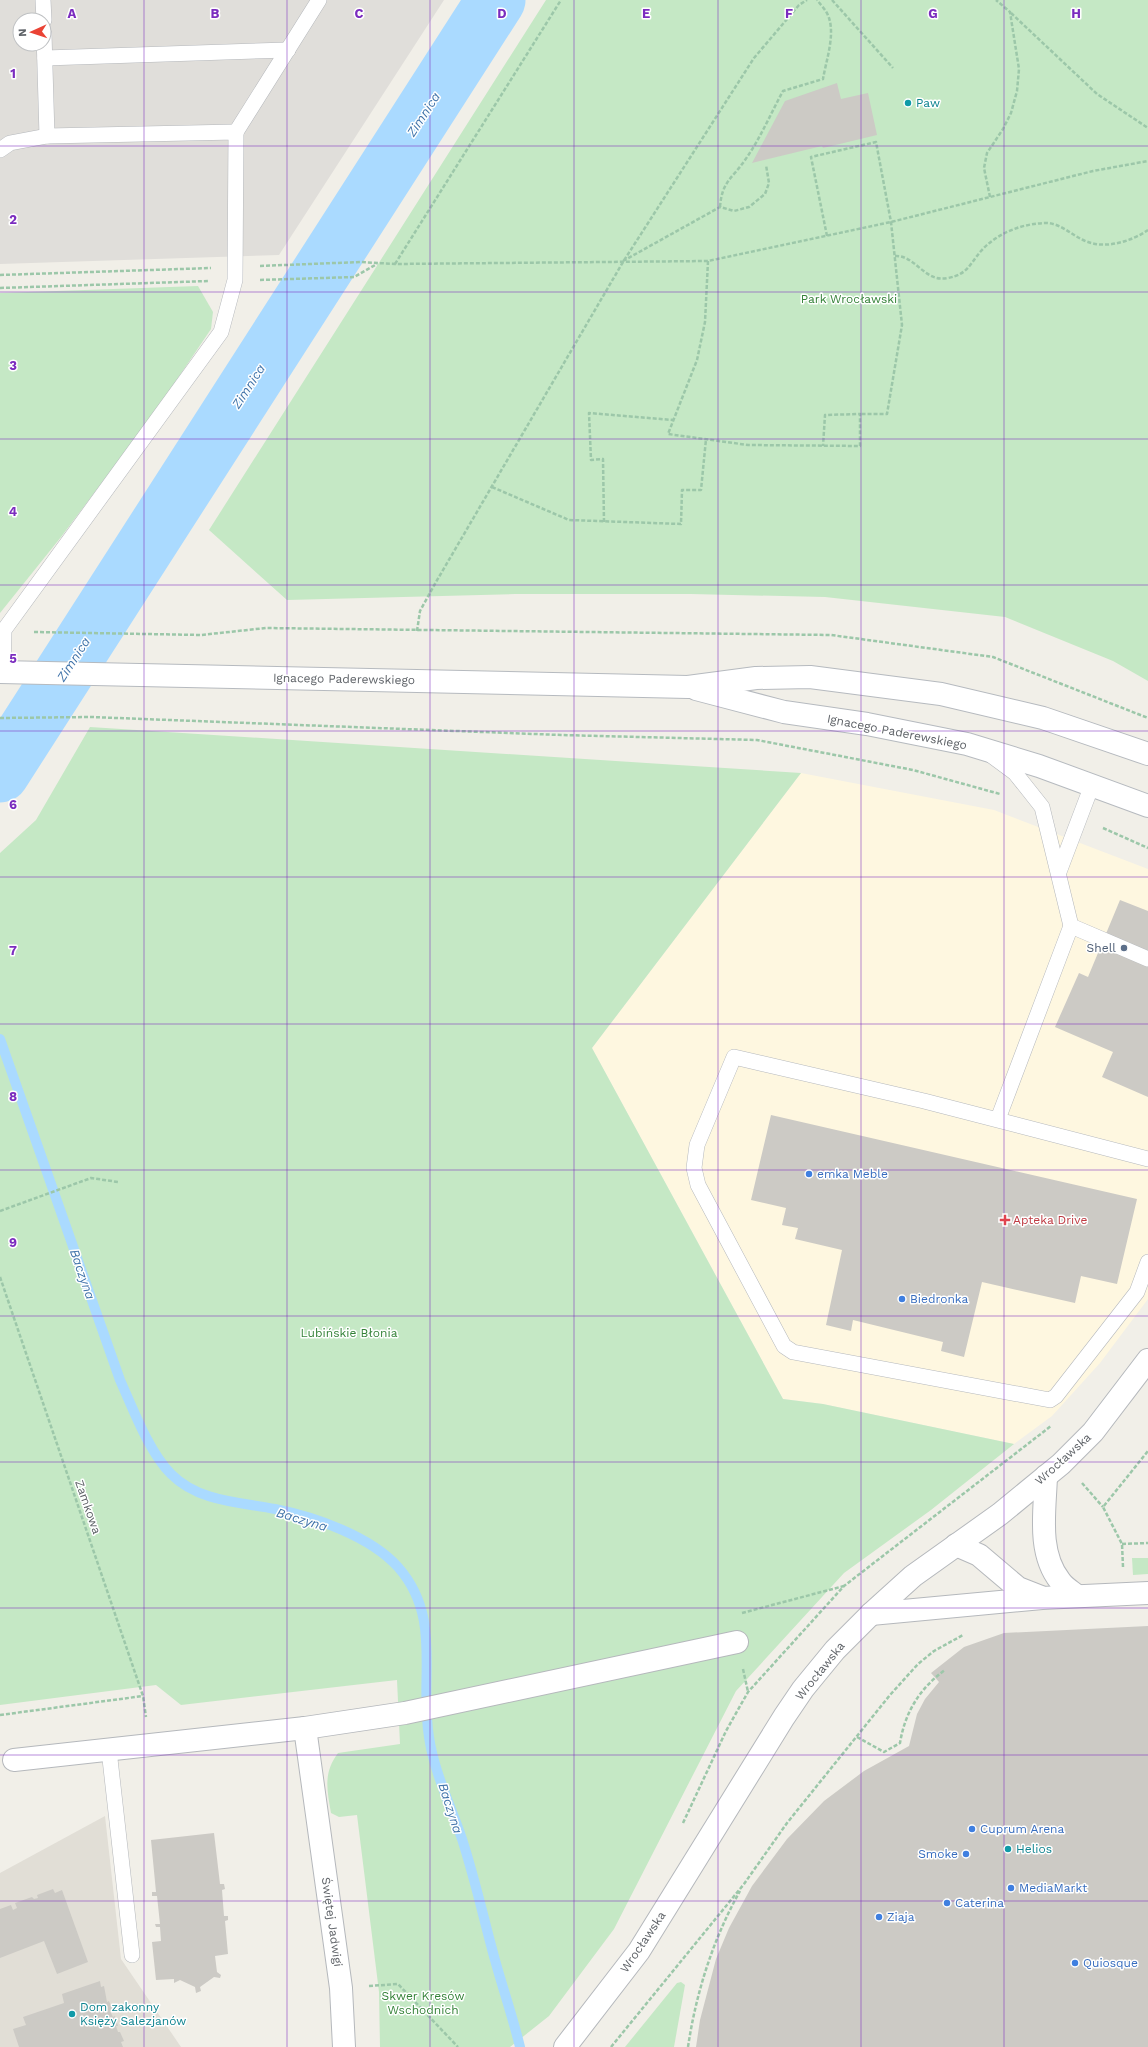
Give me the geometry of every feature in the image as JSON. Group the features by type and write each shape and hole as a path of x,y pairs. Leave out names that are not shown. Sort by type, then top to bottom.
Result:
{"street":[{"name":"Ignacego Paderewskiego","path":"6,672 688,687 756,678 810,677 941,694 1043,718 1148,754"},
{"name":"Ignacego Paderewskiego","path":"688,687 734,701 784,712 904,730 940,737 982,748 1092,785 1148,806"},
{"name":"Wrocławska","path":"565,2047 639,1951 784,1717 803,1689 835,1650 871,1614 913,1576 1000,1514 1046,1476 1093,1432 1148,1360"},
{"path":"1046,1476 1045,1541 1048,1557 1060,1582 1076,1595"},
{"path":"956,1545 979,1555 1018,1588 1042,1598"},
{"path":"871,1614 1076,1595 1148,1593"},
{"path":"14,1760 305,1728 405,1713 468,1701 737,1642"},
{"name":"Świętej Jadwigi","path":"305,1728 341,1988 344,2047"}],"lane":[{"path":"43,0 44,12"},
{"path":"6,672 4,630 221,332 235,274 236,132 319,0"},
{"path":"45,58 288,50"},
{"path":"45,52 47,136"},
{"path":"0,150 10,143 47,136 236,132"},
{"path":"982,748 1015,773 1042,807 1071,926 998,1119"},
{"path":"1058,872 1092,785"},
{"path":"1071,926 1148,959"},
{"path":"1148,1158 998,1119 734,1057 697,1145 694,1168 698,1185 784,1346 793,1352 1050,1400 1056,1396 1137,1292 1148,1262"},
{"path":"109,1750 132,1955"}],"path":[{"path":"394,264 561,0"},
{"path":"417,631 420,611 623,262 760,48 799,5 807,0"},
{"path":"720,207 721,192 731,175 745,160 783,91 823,79 831,35 831,25 829,17 817,0"},
{"path":"832,0 894,68"},
{"path":"996,0 1097,94 1148,128"},
{"path":"990,197 984,168 987,153 1003,129 1011,113 1017,91 1019,69 1010,12"},
{"path":"823,446 825,415 887,414 902,325 891,222 876,142 811,158 827,236"},
{"path":"0,288 235,274 292,264 360,262 394,264 708,261 891,222 1093,171 1148,161"},
{"path":"623,262 720,207 734,211 749,207 765,194 769,183 766,165"},
{"path":"895,256 902,256 908,259 928,275 937,279 947,279 961,274 969,269 982,250 996,238 1033,224 1048,223 1063,227 1088,242 1112,244 1134,240 1148,230"},
{"path":"708,261 703,330 697,360 668,434 748,445 860,446 860,414"},
{"path":"0,275 235,274 290,279 354,277 378,264"},
{"path":"604,522 603,459 591,460 589,413 673,420"},
{"path":"492,487 569,520 681,524 682,490 701,490 706,439"},
{"path":"48,633 201,635 266,628 831,635 994,657 1148,718"},
{"path":"0,718 91,717 561,735 757,740 913,770 1042,807"},
{"path":"1079,818 1148,848"},
{"path":"0,1210 92,1178 118,1182"},
{"name":"Zamkowa","path":"0,1277 142,1696 142,1747"},
{"path":"1148,1452 1103,1507 1122,1544 1148,1543"},
{"path":"748,1692 732,1616 844,1586"},
{"path":"610,2047 744,1884 787,1824 890,1695 918,1664 934,1651 966,1635"},
{"path":"857,1737 884,1752 900,1743 905,1723 913,1702 928,1684 945,1670"},
{"path":"0,1715 142,1696"},
{"path":"688,2047 692,2018 710,1958 726,1916 744,1884"},
{"path":"341,1988 398,1984 458,2047"}],"shaded area":[{"path":"0,0 444,0 279,255 0,264"},
{"path":"801,773 994,810 1148,869 1148,1299 1100,1363 1052,1416 1014,1444 823,1404 783,1399 592,1048"},
{"path":"105,1816 121,1959 181,2047 0,2047 0,1873"}],"green space":[{"name":"Park Wrocławski","path":"546,0 1148,0 1148,681 1113,661 1005,617 825,597 691,594 515,594 287,600 209,530"},
{"path":"198,286 213,312 211,329 155,412 61,537 0,613 0,293"},
{"name":"Lubińskie Błonia","path":"90,727 801,773 592,1048 783,1399 823,1404 1014,1444 931,1510 844,1573 736,1691 614,1929 549,2016 510,2047 380,2047 379,1992 357,1815 339,1817 331,1813 327,1782 333,1760 338,1753 400,1744 397,1680 181,1705 156,1685 0,1705 0,853 36,820"},
{"path":"1132,1558 1148,1558 1148,1574 1133,1575"},
{"path":"681,1982 685,1985 674,2047 625,2047 677,1983"}],"building":[{"path":"837,83 841,99 868,93 877,135 823,148 822,146 752,163 785,101"},
{"path":"1120,900 1148,911 1148,1097 1102,1077 1113,1052 1055,1027 1079,973 1088,977"},
{"path":"771,1115 1137,1199 1117,1284 1081,1276 1075,1303 982,1282 964,1357 941,1351 943,1342 853,1320 851,1331 826,1325 842,1250 795,1239 798,1228 782,1225 786,1208 751,1200"},
{"name":"Cuprum Arena","path":"1148,1626 1148,2047 696,2047 700,2020 716,1959 729,1928 752,1886 787,1839 824,1801 864,1771 909,1746 917,1714 925,1699 939,1682 931,1673 964,1647 1004,1633"},
{"path":"214,1833 220,1884 224,1884 225,1889 222,1890 224,1916 228,1916 228,1920 225,1921 228,1954 215,1956 217,1972 221,1975 220,1978 214,1977 200,1987 201,1991 196,1993 195,1987 180,1980 174,1983 174,1979 156,1980 152,1942 161,1941 160,1927 156,1927 155,1924 160,1924 157,1896 152,1896 152,1892 156,1892 151,1840"},
{"path":"53,1889 55,1893 62,1890 88,1962 57,1974 44,1941 0,1958 0,1909 11,1905 13,1910 17,1908 15,1903 32,1897 34,1899 38,1898 37,1895"},
{"name":"Dom zakonny Księży Salezjanów","path":"100,1981 101,1987 104,1986 107,2002 109,2001 113,2011 110,2011 113,2017 115,2016 118,2032 120,2032 124,2041 121,2042 123,2047 19,2047 13,2029 26,2025 23,2017 64,2003 62,1994"}],"waterway":[{"name":"Zimnica","path":"0,773 496,0"},
{"name":"Baczyna","path":"0,1039 120,1380 142,1430 163,1465 182,1483 207,1496 275,1509 307,1517 341,1529 373,1546 386,1556 398,1567 412,1586 420,1607 425,1627 427,1649 427,1715 431,1750 467,1854 520,2047"}],"place":[{"name":"Paw","path":"908,103"},
{"name":"Shell","path":"1124,948"},
{"name":"emka Meble","path":"809,1174"},
{"name":"Apteka Drive","path":"1005,1220"},
{"name":"Biedronka","path":"902,1299"},
{"name":"Cuprum Arena","path":"972,1829"},
{"name":"Helios","path":"1008,1849"},
{"name":"Smoke","path":"966,1854"},
{"name":"MediaMarkt","path":"1011,1888"},
{"name":"Caterina","path":"947,1903"},
{"name":"Ziaja","path":"879,1917"},
{"name":"Quiosque","path":"1075,1963"},
{"name":"Dom zakonny Księży Salezjanów","path":"72,2014"}],"park label":[{"name":"Skwer Kresów Wschodnich","path":"423,2003"}]}
